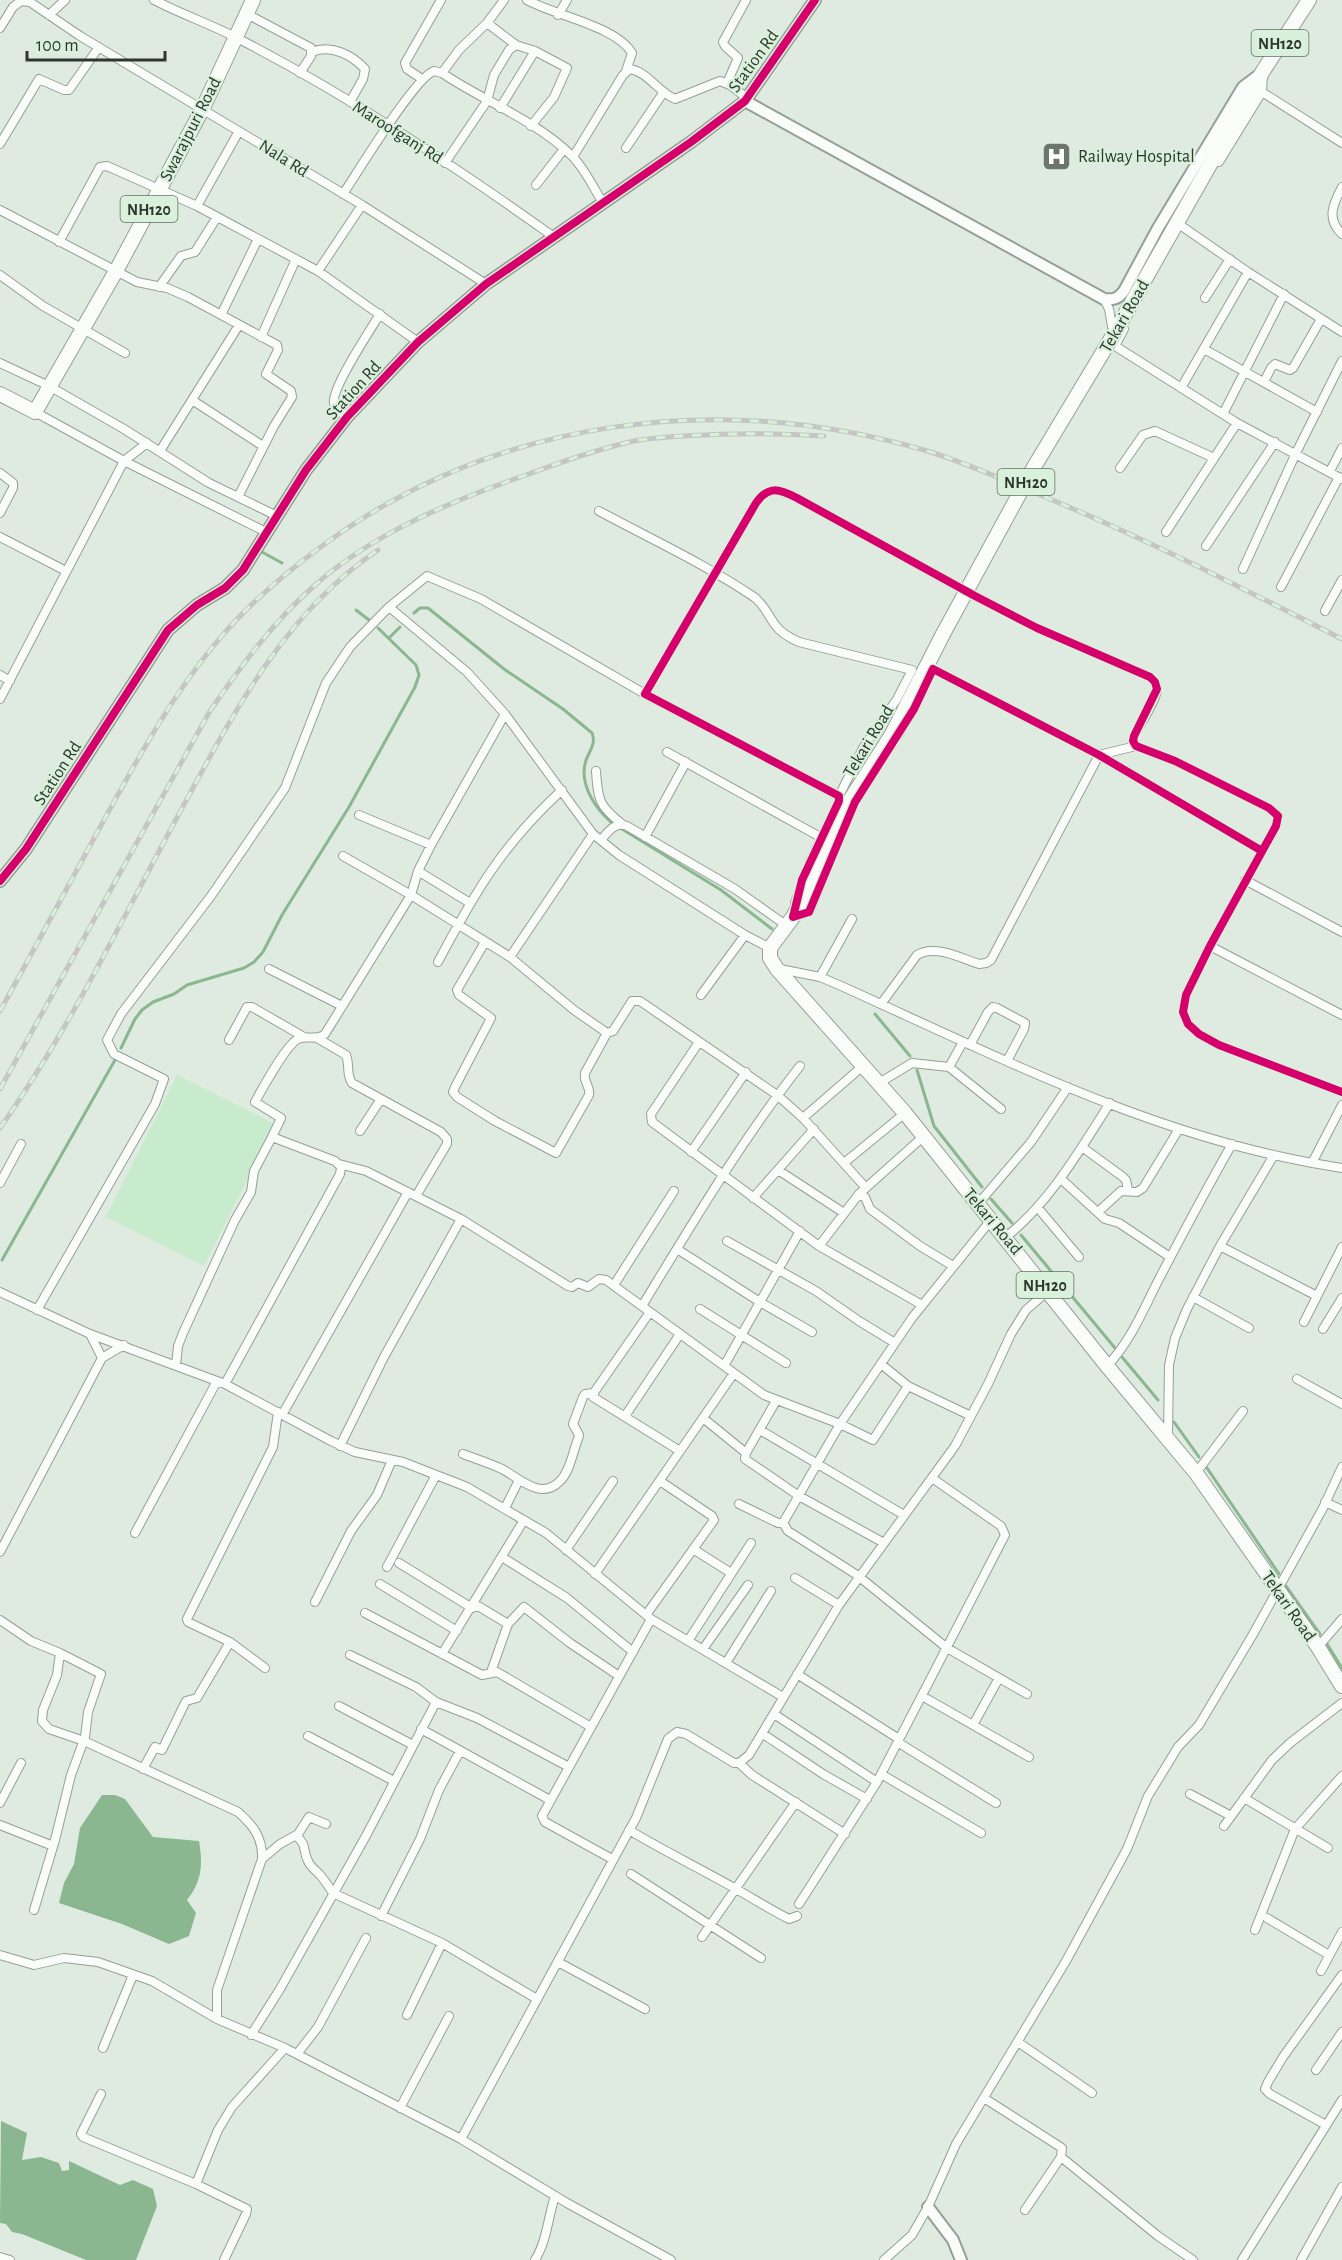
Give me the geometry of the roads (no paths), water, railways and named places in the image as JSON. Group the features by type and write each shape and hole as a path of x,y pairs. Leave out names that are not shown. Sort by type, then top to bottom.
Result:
{"highway":[{"name":"Swarajpuri Road","path":"35,412 116,271 203,108 253,0"},
{"name":"Tekari Road","path":"1309,0 1263,71 1258,90 1002,525 947,625 892,734 850,800 790,922 770,948 770,958 777,969 905,1113 1049,1290 1107,1366 1168,1437 1196,1473 1318,1647 1342,1686"},
{"path":"0,394 35,412"}],"street":[{"path":"49,15 65,0"},
{"name":"Maroofganj Rd","path":"154,0 235,37 350,102 554,237"},
{"path":"422,79 407,69 405,63 441,0"},
{"path":"442,73 459,50 487,22 504,0"},
{"path":"527,0 558,15 600,29 620,39 632,53 626,71 573,157"},
{"path":"558,15 567,0"},
{"path":"728,83 738,58 723,42 746,0"},
{"name":"Station Rd","path":"0,881 26,849 168,630 197,605 225,588 243,570 306,470 347,417 418,342 486,285 691,142 746,100 815,0"},
{"name":"Nala Rd","path":"0,28 13,7 21,1 30,2 80,36 362,205 486,285"},
{"path":"247,14 308,45 312,52"},
{"path":"487,22 516,45 565,65 567,71 554,97 531,126"},
{"path":"445,163 487,101 494,75 508,50 516,45"},
{"path":"0,144 39,79 69,90 99,47"},
{"path":"300,73 312,52 325,48 361,64 365,69 363,79 350,102"},
{"path":"500,108 535,51"},
{"path":"626,71 636,70 663,93 678,99 714,82 728,83 746,100 1104,299 1113,300 1120,297 1124,291 1158,228 1243,87 1263,71"},
{"path":"344,194 422,79 434,71 442,73 531,126 564,149 584,170 603,203"},
{"path":"1115,346 1180,225 1258,90 1342,143"},
{"path":"626,148 663,93"},
{"path":"197,206 239,131"},
{"path":"536,185 564,149"},
{"path":"59,242 103,165 197,206 318,271 418,342"},
{"path":"1342,187 1331,213 1332,220 1342,234"},
{"path":"318,271 362,205"},
{"path":"0,210 137,282 178,292 279,348 266,375 293,394 238,496"},
{"path":"159,287 181,256 195,252 217,217"},
{"path":"1180,225 1342,332"},
{"path":"221,315 258,239"},
{"path":"261,337 296,259"},
{"path":"1205,298 1230,259"},
{"path":"1181,388 1248,272"},
{"path":"0,275 43,306 124,353"},
{"path":"1223,414 1284,294"},
{"path":"1104,299 1112,317 1115,346"},
{"path":"347,417 337,410 334,398 349,366 380,314"},
{"path":"1264,382 1273,365 1290,370 1293,368 1321,319"},
{"path":"160,451 239,325"},
{"path":"1115,346 1237,423 1341,478 1281,587"},
{"path":"1204,349 1317,412"},
{"path":"1243,569 1296,453 1342,361"},
{"path":"0,363 49,386 147,443 199,477 277,516"},
{"path":"192,400 263,446"},
{"path":"35,412 124,461 266,532"},
{"path":"1166,532 1237,423"},
{"path":"1120,468 1138,442 1149,432 1162,433 1214,458"},
{"path":"1206,546 1275,442"},
{"path":"0,699 124,461 147,443"},
{"path":"1330,471 1342,448"},
{"path":"0,473 13,483 13,488 0,513"},
{"path":"645,694 762,495 772,490 783,491 1037,628 1150,677 1157,689 1132,741 1136,746 1175,761 1275,812 1278,816 1276,826 1210,946 1186,996 1183,1011 1188,1024 1199,1034 1220,1045 1342,1092"},
{"path":"598,511 716,573 756,598 764,606 776,627 787,637 912,670 897,699 863,748 839,796 840,799 800,887 790,922"},
{"path":"0,537 66,571"},
{"path":"37,1310 154,1104 164,1079 114,1054 107,1040 121,1014 211,896 285,788 326,683 350,647 389,608 428,576 481,599 645,694 839,796"},
{"path":"1325,611 1342,580"},
{"path":"389,608 467,672 505,714 593,834 619,855 770,948"},
{"path":"790,922 809,912 855,802 908,719 933,669 1099,755 1262,850"},
{"path":"0,675 10,681"},
{"path":"317,1038 325,1034 411,895 418,871 505,714"},
{"path":"877,1002 917,955 924,951 935,951 979,964 991,960 1099,755 1136,746"},
{"path":"667,752 822,838"},
{"path":"645,837 686,762"},
{"path":"596,771 598,798 601,805 622,824 790,922"},
{"path":"438,962 487,874 519,832 562,790"},
{"path":"359,815 431,846"},
{"path":"601,840 614,826 622,824"},
{"path":"510,957 593,834"},
{"path":"343,856 411,895 510,957 574,1010 607,1033"},
{"path":"418,871 470,903"},
{"path":"1245,880 1342,932"},
{"path":"820,977 852,919"},
{"path":"701,996 745,934"},
{"path":"485,942 457,990 459,995 491,1018 453,1090 457,1097 495,1121 556,1153 588,1100 590,1092 585,1073 607,1033 612,1032 630,1004 637,1000 777,1095 814,1129 866,1188"},
{"path":"1210,946 1342,1015"},
{"path":"269,969 342,1006"},
{"path":"777,969 820,977 966,1044 1068,1087 1179,1129 1274,1155 1342,1168"},
{"path":"229,1040 247,1007 252,1007 304,1037 317,1038 346,1056 348,1079 352,1083 441,1132 447,1139 447,1144 412,1194 280,1413 273,1447 187,1618 189,1622 230,1642 265,1668"},
{"path":"949,1067 993,1007 1025,1023 1007,1061"},
{"path":"176,1365 178,1346 183,1333 251,1192 253,1175 281,1118 255,1102 292,1043 304,1037"},
{"path":"699,1042 650,1119 819,1246 922,1305"},
{"path":"879,1083 912,1063 949,1067 1001,1109"},
{"path":"803,1118 864,1065"},
{"path":"642,1306 722,1174 800,1066"},
{"path":"691,1152 746,1072"},
{"path":"978,1204 1031,1142 1068,1087"},
{"path":"360,1131 381,1100"},
{"path":"1006,1237 1038,1208 1061,1179 1110,1103"},
{"path":"1312,1163 1342,1105"},
{"path":"844,1163 905,1113"},
{"path":"753,1198 814,1129"},
{"path":"1098,1212 1119,1192 1137,1191 1143,1188 1179,1129"},
{"path":"819,1246 859,1194 924,1136"},
{"path":"272,1137 339,1164 366,1171 412,1194 461,1220 568,1286 572,1287 578,1283 590,1287 599,1279 614,1285 764,1395 840,1424 873,1440 908,1386"},
{"path":"0,1183 21,1144"},
{"path":"1107,1366 1121,1350 1232,1144"},
{"path":"1082,1147 1126,1180 1128,1190"},
{"path":"1168,1437 1169,1365 1175,1338 1193,1297 1220,1246 1274,1155"},
{"path":"225,1384 340,1174 339,1164"},
{"path":"778,1170 844,1213"},
{"path":"1061,1179 1105,1219 1119,1223 1170,1257"},
{"path":"614,1285 674,1191"},
{"path":"859,1194 866,1197 870,1209 920,1246 953,1266"},
{"path":"1038,1208 1078,1257"},
{"path":"340,1446 384,1357 461,1220"},
{"path":"783,1523 840,1424 895,1343 922,1305 992,1220"},
{"path":"724,1366 800,1232"},
{"path":"727,1241 816,1291 895,1343"},
{"path":"1220,1246 1317,1296"},
{"path":"1304,1322 1342,1248"},
{"path":"677,1249 812,1332"},
{"path":"739,1764 749,1755 763,1734 839,1605 955,1446 1011,1334 1026,1310 1049,1290"},
{"path":"0,1292 90,1334 225,1384 340,1446 392,1460 467,1487 546,1533 648,1617 783,1697"},
{"path":"1193,1297 1250,1328"},
{"path":"1323,1329 1342,1298"},
{"path":"700,1310 786,1363"},
{"path":"650,1311 594,1393 595,1400 680,1451"},
{"path":"90,1334 102,1358"},
{"path":"625,1416 680,1334"},
{"path":"0,1552 102,1358 124,1345"},
{"path":"881,1364 908,1386 972,1416"},
{"path":"595,1574 734,1374"},
{"path":"1297,1379 1342,1404"},
{"path":"135,1533 217,1381"},
{"path":"463,1454 501,1469 532,1487 542,1489 551,1487 561,1480 579,1436 573,1422 584,1395 594,1393"},
{"path":"776,1401 746,1453 746,1460 799,1496 884,1543"},
{"path":"1196,1473 1243,1411"},
{"path":"703,1418 746,1453"},
{"path":"760,1430 904,1515"},
{"path":"315,1602 351,1530 376,1495 392,1460"},
{"path":"884,2260 912,2235 928,2207 956,2144 1066,1961 1122,1859 1148,1796 1178,1747 1199,1725 1278,1592 1342,1467"},
{"path":"387,1567 436,1475"},
{"path":"799,1904 879,1778 1005,1535 1001,1526 932,1478"},
{"path":"506,1508 519,1480"},
{"path":"566,1550 613,1481"},
{"path":"612,1859 543,1820 543,1814 633,1652 648,1617 712,1523 713,1518 660,1481"},
{"path":"1325,1502 1342,1510"},
{"path":"739,1504 780,1524 783,1523"},
{"path":"442,1654 524,1520"},
{"path":"783,1523 788,1531 859,1577 947,1648 1027,1694"},
{"path":"688,1641 751,1543"},
{"path":"693,1549 731,1573"},
{"path":"502,1557 567,1598 633,1652"},
{"path":"399,1563 472,1608"},
{"path":"795,1578 839,1605"},
{"path":"380,1584 457,1631"},
{"path":"703,1649 748,1585"},
{"path":"726,1663 771,1592"},
{"path":"472,1608 478,1606 508,1624"},
{"path":"491,1672 508,1624 524,1607 570,1643 619,1676"},
{"path":"365,1613 482,1675 497,1672 591,1727"},
{"path":"1318,1647 1342,1619"},
{"path":"0,1620 31,1641 101,1674 88,1712 84,1741 71,1775 34,1910"},
{"path":"143,1769 155,1747 162,1750 186,1701 197,1698 230,1642"},
{"path":"60,1653 57,1675 43,1710 42,1721 49,1729 84,1741 238,1812 250,1822 259,1837 262,1859 217,1990 217,2019"},
{"path":"351,1655 416,1687 436,1702 477,1718 569,1767"},
{"path":"797,1674 899,1739 899,1743 996,1803"},
{"path":"973,1725 999,1678"},
{"path":"922,1696 1029,1757"},
{"path":"251,2035 269,2009 436,1702"},
{"path":"1224,1826 1281,1750 1342,1703"},
{"path":"339,1706 413,1745"},
{"path":"774,1714 879,1778 981,1833"},
{"path":"421,1730 550,1800"},
{"path":"461,2139 629,1830 668,1739 673,1734 677,1732 686,1734 728,1760 739,1764 845,1834"},
{"path":"763,1734 823,1774 867,1799"},
{"path":"308,1736 394,1782"},
{"path":"381,1916 420,1839 439,1790 460,1751"},
{"path":"0,1803 21,1764"},
{"path":"1255,1930 1295,1829 1342,1776"},
{"path":"1190,1794 1231,1816"},
{"path":"1244,1798 1328,1848"},
{"path":"702,1937 796,1802"},
{"path":"262,1859 280,1844 296,1836 309,1817 326,1824"},
{"path":"0,1825 53,1846"},
{"path":"629,1830 736,1889 767,1909 789,1919 797,1916"},
{"path":"296,1836 302,1840 306,1848 306,1858 310,1866 322,1877 333,1893 442,1943 537,2000"},
{"path":"631,1874 761,1958"},
{"path":"1267,1918 1329,1955"},
{"path":"1321,1971 1342,1932"},
{"path":"297,2054 318,2027 366,1938"},
{"path":"407,2014 442,1943"},
{"path":"0,1954 34,1965 64,1958 85,1959 152,1981 217,2019 285,2048 461,2139 555,2196 667,2259"},
{"path":"558,1962 645,2009"},
{"path":"103,2048 133,1975"},
{"path":"1326,2125 1265,2089 1283,2057 1342,1975"},
{"path":"400,2108 449,2016"},
{"path":"1316,2070 1342,2032"},
{"path":"1018,2042 1092,2093"},
{"path":"196,2184 218,2130 232,2107 285,2048"},
{"path":"101,2094 82,2130 82,2136 247,2208 224,2260"},
{"path":"984,2098 1060,2145 1063,2150 1061,2157 1025,2210"},
{"path":"1242,2260 1342,2100"},
{"path":"1061,2157 1158,2236 1193,2260"},
{"path":"1301,2260 1342,2187"},
{"path":"535,2260 543,2247 547,2220 555,2196"},
{"path":"928,2207 953,2240 961,2260"},
{"path":"0,2257 10,2260"}],"waterway":[{"path":"262,552 282,563"},
{"path":"414,613 420,608 428,608 504,669 563,709 592,733 593,745 585,764 585,781 595,804 611,822"},
{"path":"356,610 369,620"},
{"path":"389,638 400,627"},
{"path":"121,1048 135,1019 153,1002 174,994 187,985 244,968 254,962 263,952 282,915 349,807 415,687 419,675 416,665 378,628"},
{"path":"622,829 721,890 772,929"},
{"path":"875,1014 910,1056"},
{"path":"2,1260 115,1060"},
{"path":"917,1070 934,1126 982,1187"},
{"path":"991,1199 1012,1223"},
{"path":"1021,1235 1115,1348"},
{"path":"1122,1357 1158,1400"},
{"path":"1174,1422 1199,1457"},
{"path":"1207,1468 1279,1574"},
{"path":"1286,1586 1320,1634"},
{"path":"1327,1644 1342,1668"}],"railway":[{"path":"0,1011 155,729 199,664 240,616 267,590 311,554 393,500 464,467 538,443 614,427 691,420 769,422 847,432 924,450 952,459 1112,526 1342,639"},
{"path":"0,1089 210,711 271,630 299,600 337,567 387,534 414,520 539,470 606,448 665,437 754,434 824,436"},
{"path":"0,1128 50,1052 220,739 263,669 315,604 345,575 378,550"}],"place":[{"name":"Railway Hospital","path":"1057,156"}]}
